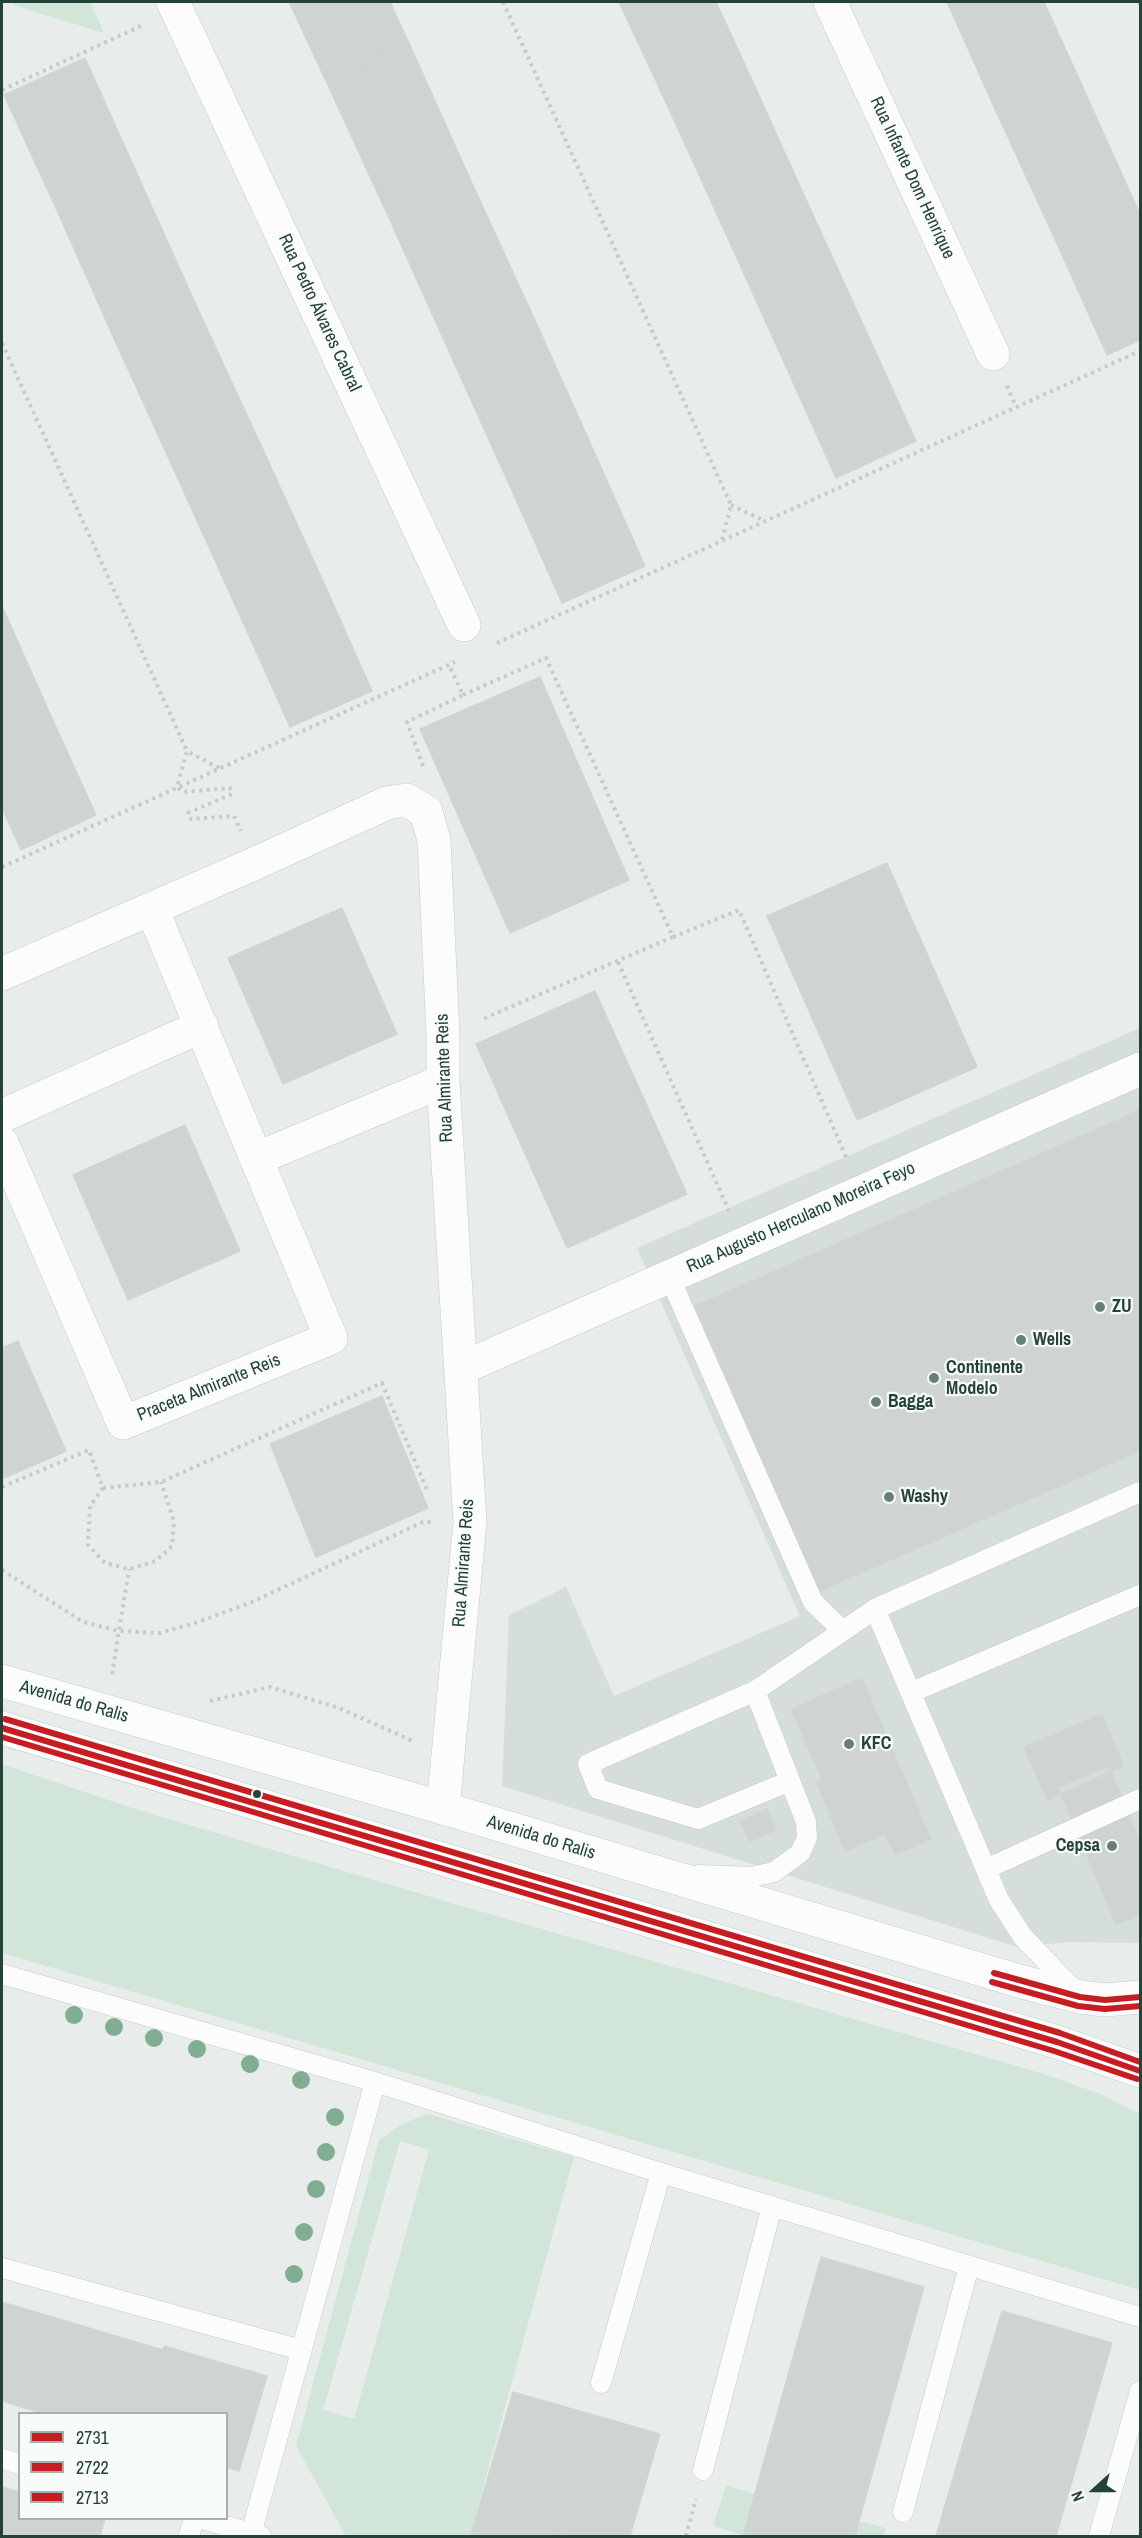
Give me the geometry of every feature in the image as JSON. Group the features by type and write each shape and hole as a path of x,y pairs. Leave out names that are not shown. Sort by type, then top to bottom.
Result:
{"street":[{"name":"Rua Infante Dom Henrique","path":"830,2 993,354"},
{"name":"Rua Pedro Álvares Cabral","path":"175,6 464,625"},
{"path":"2,974 387,803 407,800 426,812"},
{"name":"Rua Almirante Reis","path":"426,812 434,840 443,1081 471,1522 443,1808"},
{"name":"Praceta Almirante Reis","path":"2,1143 123,1423 331,1338 258,1158 152,909"},
{"path":"2,1116 202,1026"},
{"name":"Rua Augusto Herculano Moreira Feyo","path":"462,1368 1140,1069"},
{"path":"258,1158 443,1081"},
{"name":"Avenida do Ralis","path":"2,1681 443,1808 1019,1981 1105,2000 1140,1997"},
{"path":"2,1728 1057,2042 1140,2071"}],"lane":[{"path":"669,1276 813,1602 843,1631"},
{"path":"790,1781 698,1819 598,1789 588,1764 755,1691 875,1609 1140,1492"},
{"path":"912,1692 1140,1595"},
{"path":"875,1609 999,1900 1023,1937 1080,1996"},
{"path":"660,1873 751,1877 774,1872 800,1853 807,1838 806,1822 755,1691"},
{"path":"986,1869 1140,1799"},
{"path":"2,1974 375,2082 662,2173 1140,2317"},
{"path":"206,2520 256,2535 301,2350 375,2082"},
{"path":"601,2383 662,2173"},
{"path":"704,2469 772,2206"},
{"path":"903,2512 969,2266"},
{"path":"2,2268 301,2350"},
{"path":"1099,2536 1140,2391"},
{"path":"2,2459 18,2463"},
{"path":"189,2536 193,2520"}],"path":[{"path":"503,2 731,506 722,540"},
{"path":"1138,2 1140,6"},
{"path":"2,90 175,6"},
{"path":"2,343 187,751 220,768"},
{"path":"491,646 1140,351"},
{"path":"731,506 765,521"},
{"path":"426,812 433,791 407,722 546,658 673,937"},
{"path":"2,867 459,660"},
{"path":"449,665 463,695"},
{"path":"177,787 187,751"},
{"path":"177,787 184,792 230,788 232,794 188,813 191,819 234,816"},
{"path":"443,1035 738,910 861,1191"},
{"path":"618,962 742,1243"},
{"path":"161,1482 174,1522 172,1546 156,1561 129,1569 105,1563 88,1545 87,1534 90,1506 103,1488 161,1482 382,1383 432,1502"},
{"path":"2,1488 89,1450 103,1488"},
{"path":"2,1570 83,1622 119,1631 160,1633 252,1602 423,1522 441,1523"},
{"path":"111,1683 129,1569"},
{"path":"204,1702 270,1688 339,1708 410,1740 449,1749"},
{"path":"410,1740 411,1728"},
{"path":"686,2536 691,2519"}],"shaded area":[{"path":"1140,1028 1140,1943 1069,1942 1017,1947 502,1786 509,1615 566,1587 614,1696 800,1616 637,1248"}],"green space":[{"path":"14,2 90,2 104,33 12,5"},
{"path":"2,1764 129,1807 455,1904 1041,2073 1103,2095 1140,2114 1140,2290 2,1953"},
{"path":"428,2114 574,2157 471,2535 477,2536 346,2536 296,2446 379,2140 404,2123","holes":["400,2141 429,2150 354,2419 323,2410"]},
{"path":"726,2485 755,2494 743,2535 713,2526"},
{"path":"859,2521 886,2528 883,2536 855,2536"}],"building":[{"path":"289,2 390,2 409,43 326,81"},
{"path":"619,2 716,2 742,58 662,94"},
{"path":"947,2 1044,2 1076,72 995,109"},
{"path":"409,43 471,181 389,218 326,81"},
{"path":"85,58 134,167 54,204 4,95"},
{"path":"742,58 804,195 725,232 662,94"},
{"path":"1076,72 1138,210 1058,246 995,109"},
{"path":"134,167 197,307 116,343 54,204"},
{"path":"471,181 534,318 451,356 389,218"},
{"path":"804,195 867,333 787,369 725,232"},
{"path":"1138,210 1140,214 1140,340 1107,355 1058,246"},
{"path":"197,307 260,443 179,481 116,343"},
{"path":"534,318 596,456 513,493 451,356"},
{"path":"867,333 916,441 836,478 787,369"},
{"path":"260,443 323,581 241,618 179,481"},
{"path":"596,456 645,566 562,603 513,493"},
{"path":"323,581 372,691 290,727 241,618"},
{"path":"2,606 46,705 2,726"},
{"path":"540,677 629,880 510,933 420,729"},
{"path":"46,705 96,815 21,850 2,808 2,726"},
{"path":"887,863 977,1067 857,1120 767,916"},
{"path":"342,908 397,1034 283,1084 228,958"},
{"path":"595,991 687,1194 567,1248 476,1044"},
{"name":"Continente Modelo","path":"1140,1110 1140,1451 820,1591 695,1306"},
{"path":"185,1125 240,1251 128,1300 73,1175"},
{"path":"18,1341 66,1451 2,1479 2,1348"},
{"path":"382,1396 428,1508 316,1557 270,1444"},
{"name":"KFC","path":"862,1678 931,1839 895,1855 885,1834 845,1851 816,1782 822,1780 791,1709"},
{"path":"1102,1714 1124,1766 1047,1800 1024,1747"},
{"path":"1109,1766 1140,1842 1140,1915 1116,1925 1058,1787"},
{"path":"767,1809 776,1830 749,1842 740,1821"},
{"path":"821,2257 924,2287 855,2536 743,2536"},
{"path":"2,2302 163,2350 164,2346 267,2376 239,2471 228,2468 228,2412 38,2412 2,2401"},
{"path":"1002,2311 1112,2343 1056,2536 936,2536"},
{"path":"513,2392 660,2434 630,2536 471,2535"},
{"path":"2,2487 18,2491 18,2520 104,2520 100,2536 2,2536"}],"transit line":[{"name":"2713","path":"5,1719 1060,2033 1140,2062"},
{"name":"2731","path":"2,1728 1057,2042 1140,2071"},
{"name":"2722","path":"2,1737 1054,2051 1137,2079"},
{"name":"2731","path":"994,1973 1080,1997 1105,2000 1140,1997"},
{"name":"2722","path":"992,1982 1078,2006 1105,2009 1140,2006"}],"place":[{"name":"ZU","path":"1100,1307"},
{"name":"Wells","path":"1021,1340"},
{"name":"Continente Modelo","path":"934,1378"},
{"name":"Bagga","path":"876,1402"},
{"name":"Washy","path":"889,1497"},
{"name":"KFC","path":"849,1744"},
{"name":"Cepsa","path":"1112,1846"}]}
